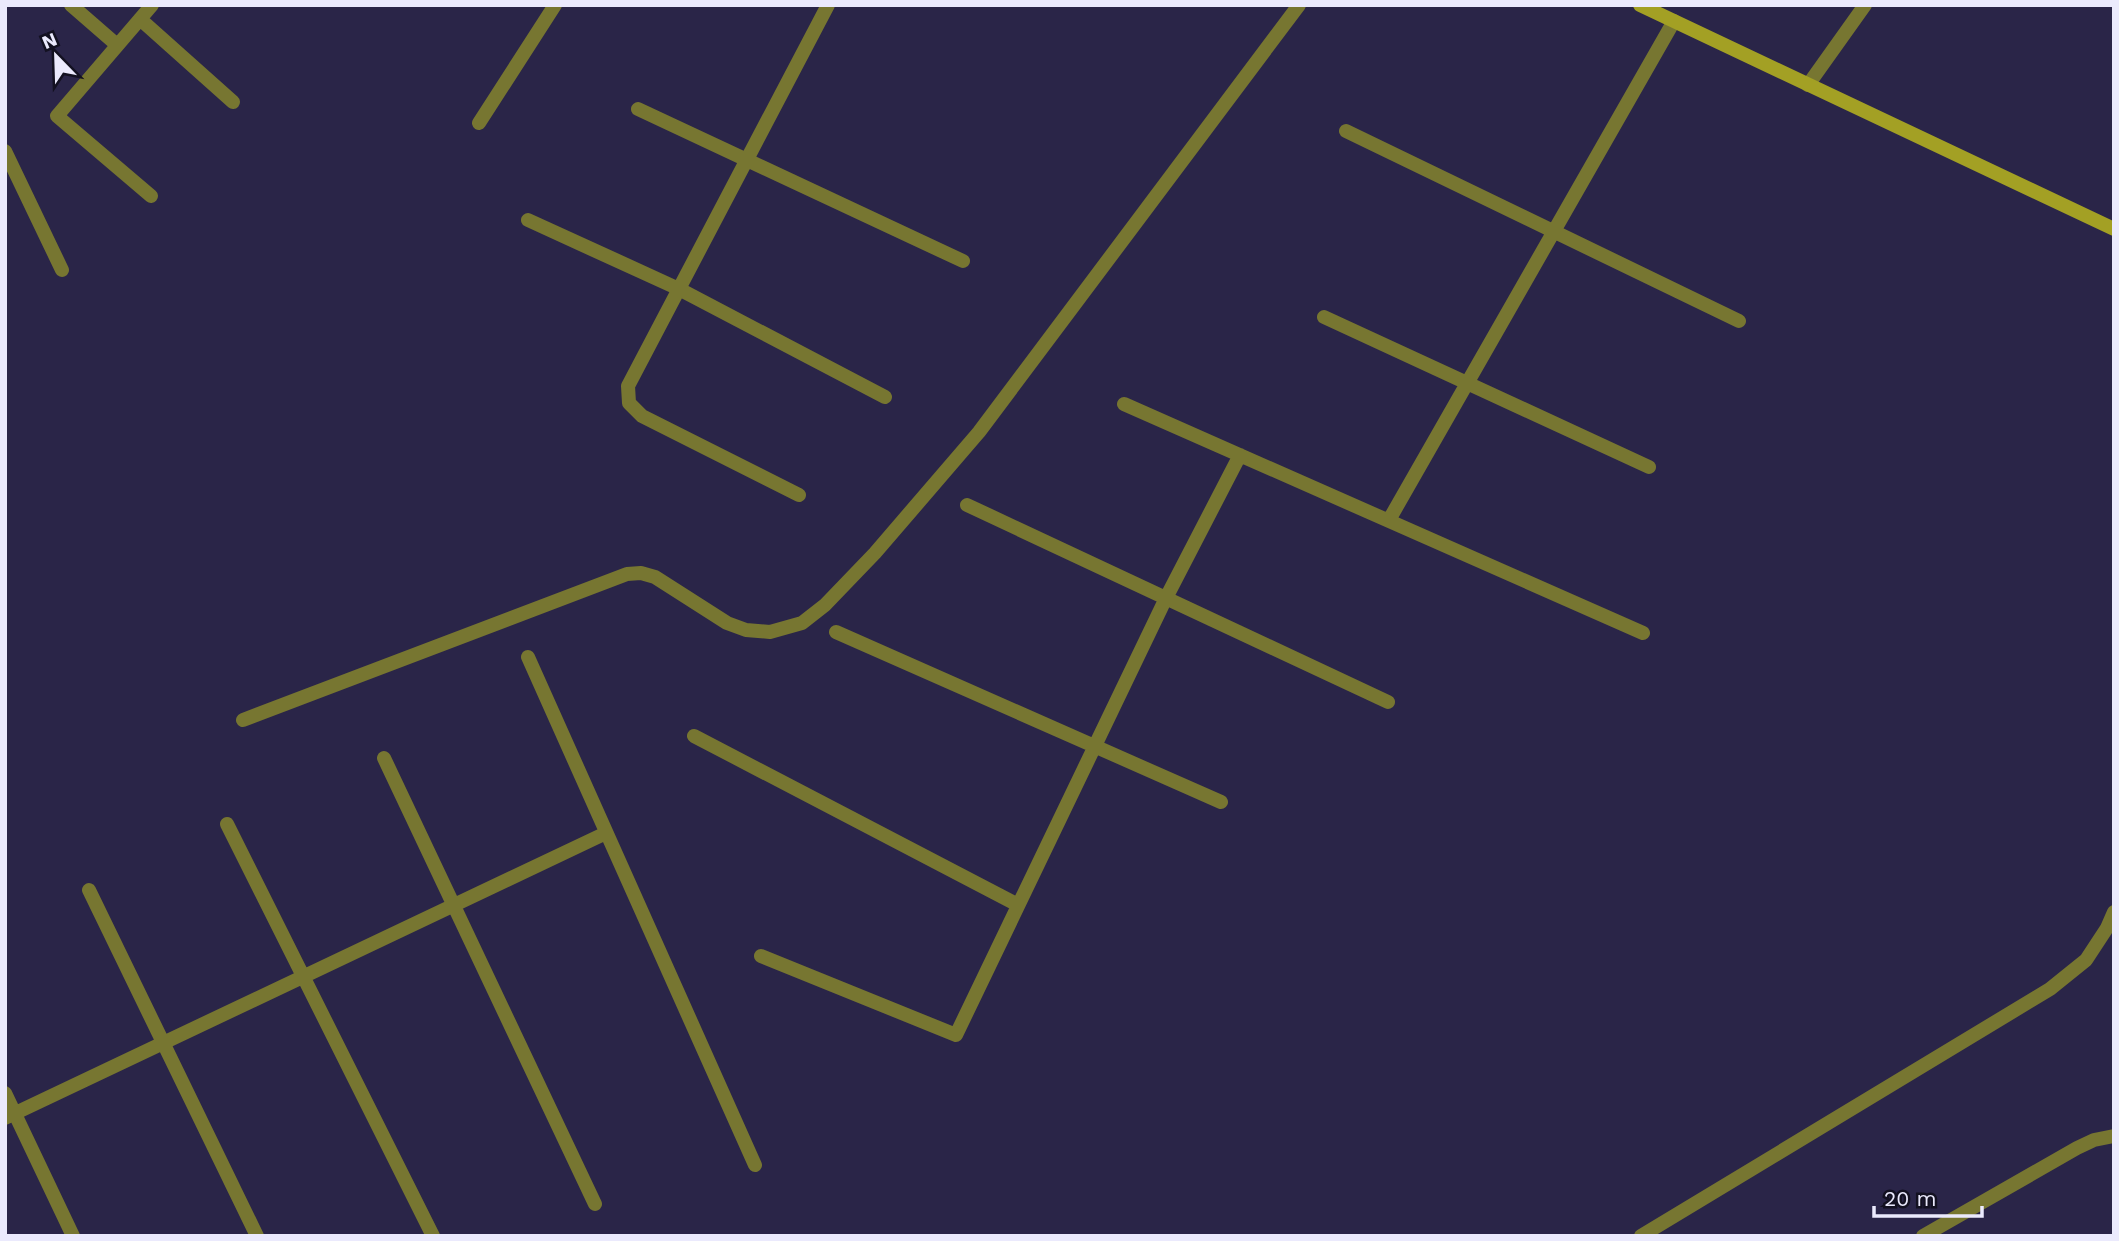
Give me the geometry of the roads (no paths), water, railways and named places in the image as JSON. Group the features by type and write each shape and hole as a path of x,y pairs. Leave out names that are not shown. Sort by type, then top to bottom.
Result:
{"main road":[{"path":"1640,5 2114,229"}],"street":[{"path":"71,5 117,45"},
{"path":"151,196 57,116 152,5"},
{"path":"479,123 555,5"},
{"path":"243,720 627,574 641,573 655,577 727,623 746,630 770,632 802,623 825,605 875,553 979,432 1299,5"},
{"path":"1808,85 1865,5"},
{"path":"799,495 642,416 629,403 628,386 825,6"},
{"path":"140,19 233,102"},
{"path":"1389,520 1674,21"},
{"path":"638,109 962,261"},
{"path":"1346,131 1739,321"},
{"path":"5,151 62,270"},
{"path":"528,220 679,289 885,397"},
{"path":"1324,317 1649,467"},
{"path":"1124,404 1643,633"},
{"path":"761,956 956,1035 1166,598 1240,455"},
{"path":"967,505 1388,702"},
{"path":"836,632 1221,802"},
{"path":"528,657 755,1165"},
{"path":"694,736 1018,905"},
{"path":"384,758 595,1203"},
{"path":"227,824 433,1236"},
{"path":"10,1116 606,833"},
{"path":"89,890 257,1236"},
{"path":"1641,1236 2050,989 2085,960 2107,928 2114,912"},
{"path":"5,1093 10,1116 73,1236"},
{"path":"1923,1236 2077,1148 2094,1140 2114,1136"}]}
